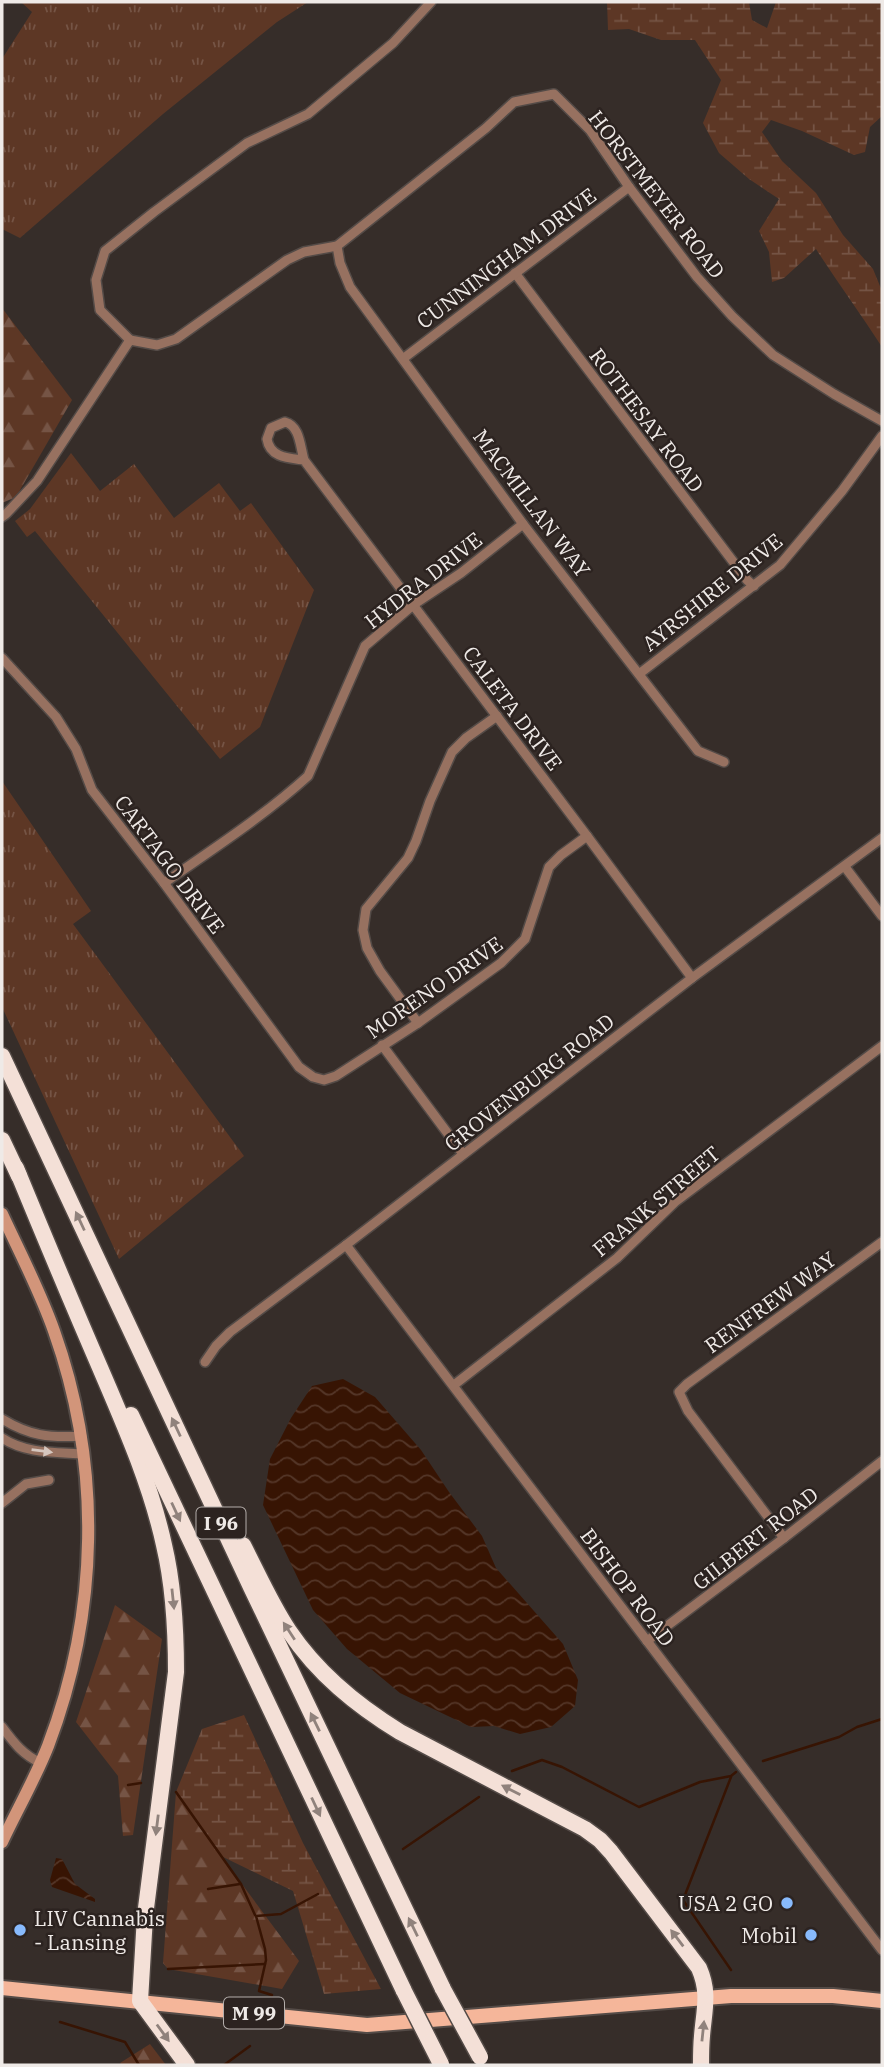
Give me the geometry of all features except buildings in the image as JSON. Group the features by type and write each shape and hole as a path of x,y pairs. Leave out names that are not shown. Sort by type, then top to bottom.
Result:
{"highway":[{"name":"I 96","path":"2,1056 443,1989 482,2061"},
{"name":"I 96","path":"2,1140 441,2065"},
{"path":"16,1168 126,1430 154,1509 170,1575 176,1631 176,1672 145,1916 140,2001 187,2065"},
{"path":"190,1458 203,1466 278,1612 303,1651 322,1673 370,1714 569,1820 600,1840 699,1968 705,1981 701,2065"}],"main road":[{"name":"M 99","path":"2,1988 367,2025 706,1998 834,1996 882,2001"}],"street":[{"path":"337,246 304,252 287,260 176,339 156,345 130,340 100,310 96,280 105,251 247,143 308,114 393,43 431,2"},
{"name":"HORSTMEYER ROAD","path":"337,246 486,128 514,102 554,94 590,130 629,187 697,276 732,316 773,355 882,421"},
{"name":"CUNNINGHAM DRIVE","path":"404,358 629,187"},
{"name":"MACMILLAN WAY","path":"337,246 340,263 350,287 523,524 698,751 724,762"},
{"name":"ROTHESAY ROAD","path":"514,273 754,586"},
{"path":"2,517 37,481 130,340"},
{"name":"CALETA DRIVE","path":"304,460 277,455 271,451 267,439 271,428 285,422 296,429 304,460 692,978"},
{"name":"AYRSHIRE DRIVE","path":"639,674 780,565 809,533 882,436"},
{"name":"HYDRA DRIVE","path":"164,883 231,838 308,776 365,646 413,605 461,573 523,524"},
{"name":"CARTAGO DRIVE","path":"2,658 56,717 76,748 92,790 299,1067 313,1077 324,1080"},
{"path":"418,1023 380,971 367,948 363,930 366,909 408,858 452,752 466,738 497,716"},
{"name":"MORENO DRIVE","path":"324,1080 342,1073 418,1023 501,963 520,946 530,929 549,867 587,836"},
{"name":"GROVENBURG ROAD","path":"205,1362 229,1332 692,978 882,838"},
{"path":"845,867 882,916"},
{"path":"382,1045 463,1154"},
{"name":"FRANK STREET","path":"454,1385 617,1258 675,1202 882,1046"},
{"path":"2,1214 54,1328 66,1367 82,1436 89,1502 89,1548 81,1628 66,1691 41,1763 2,1842"},
{"name":"RENFREW WAY","path":"785,1538 688,1411 679,1392 882,1242"},
{"name":"BISHOP ROAD","path":"346,1245 882,1950"},
{"path":"2,1419 35,1434 54,1438 82,1436"},
{"path":"2,1438 40,1452 84,1454"},
{"name":"GILBERT ROAD","path":"647,1641 785,1538 882,1461"},
{"path":"2,1503 26,1484 49,1480"},
{"path":"2,1727 27,1757 41,1763"}],"green space":[{"path":"21,2 308,2 277,22 163,114 20,238 2,229 2,59 32,12"},
{"path":"607,2 749,2 752,20 767,28 776,2 882,2 882,116 870,127 865,152 854,155 771,120 762,132 782,161 816,193 843,235 873,269 882,291 882,347 816,249 784,278 772,282 769,252 759,231 779,199 749,179 719,153 703,123 721,80 695,40 661,40 629,29 608,30"},
{"path":"2,308 72,400 16,497 2,503"},
{"path":"71,453 100,491 134,464 174,518 219,483 240,511 251,503 314,590 260,727 220,759 35,531 27,537 15,521 30,509"},
{"path":"2,781 91,911 73,924 244,1156 119,1259 2,1007"},
{"path":"115,1605 162,1639 133,1835 123,1836 118,1776 76,1722"},
{"path":"244,1715 303,1843 381,1989 324,1994 293,1891 221,1856 176,1792 202,1729"},
{"path":"176,1792 299,1961 282,1989 168,1969 163,1963"},
{"path":"150,2044 166,2065 120,2063"}],"water":[{"path":"343,1379 375,1397 421,1450 482,1536 496,1568 563,1644 578,1680 575,1706 551,1727 520,1734 494,1726 471,1727 400,1693 347,1649 313,1610 263,1505 270,1459 291,1418 312,1386"},
{"path":"56,1858 62,1859 75,1884 95,1899 95,1902 52,1887 50,1880"}],"waterway":[{"path":"763,1761 839,1737 857,1727 882,1719"},
{"path":"512,1771 542,1760 562,1767 639,1807 700,1782 731,1776 736,1772"},
{"path":"731,1777 683,1900 731,1970"},
{"path":"128,1785 141,1783"},
{"path":"176,1792 241,1884 255,1915"},
{"path":"403,1849 479,1797"},
{"path":"208,1889 240,1884"},
{"path":"272,1995 259,1991 266,1960 256,1916 281,1914 318,1894"},
{"path":"168,1969 265,1964"},
{"path":"60,2022 125,2042 139,2065"},
{"path":"224,2065 250,2046"}],"place":[{"name":"USA 2 GO","path":"787,1903"},
{"name":"LIV Cannabis - Lansing","path":"20,1930"},
{"name":"Mobil","path":"811,1935"}]}
